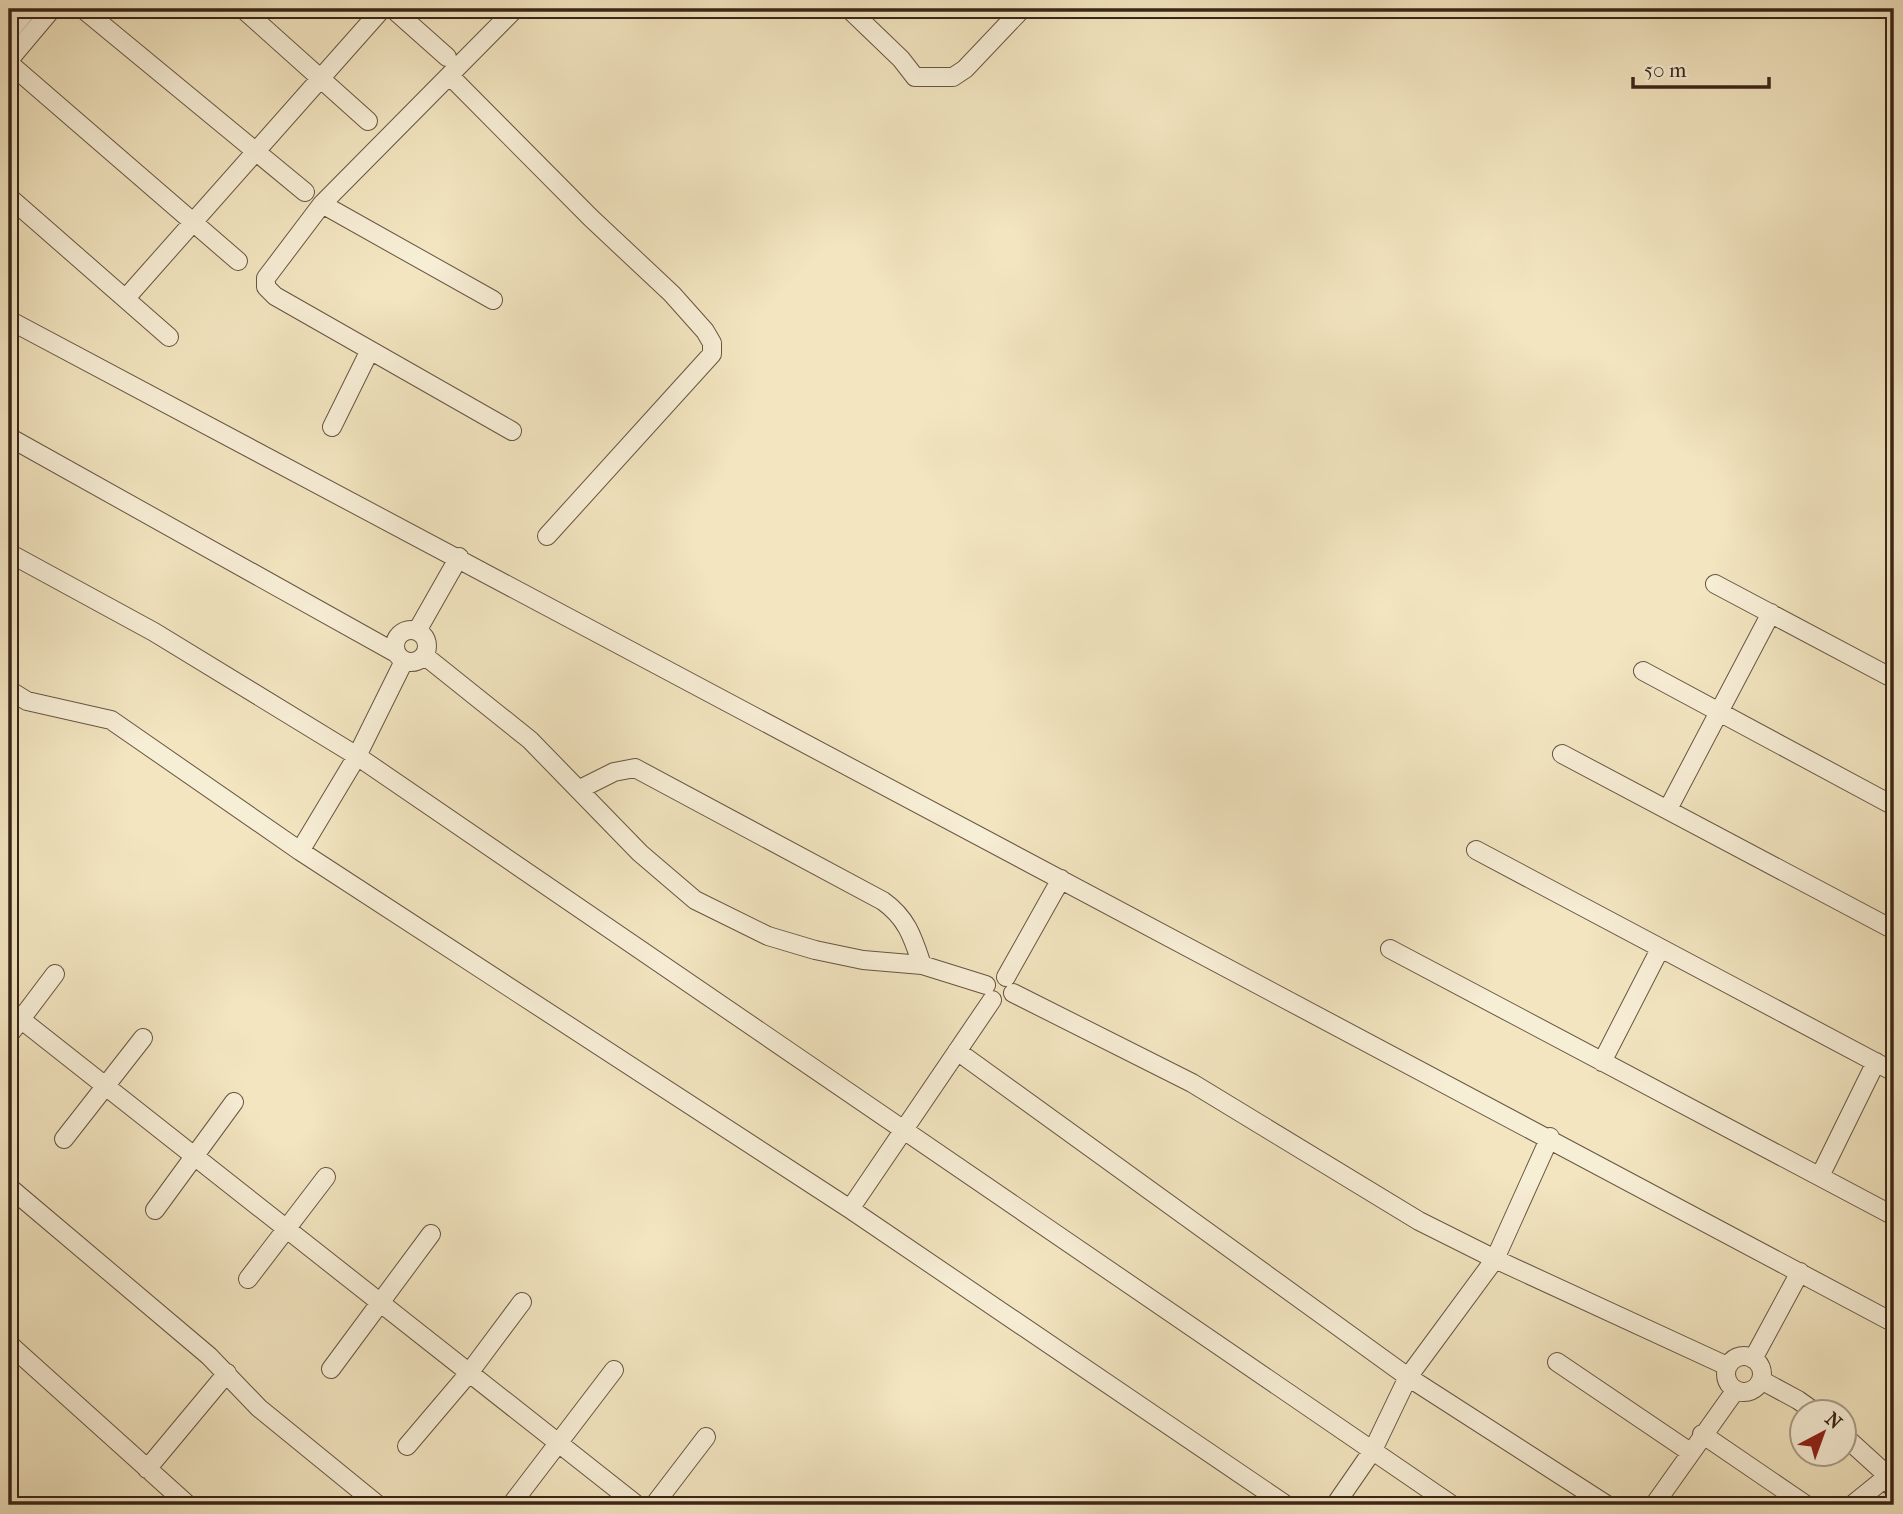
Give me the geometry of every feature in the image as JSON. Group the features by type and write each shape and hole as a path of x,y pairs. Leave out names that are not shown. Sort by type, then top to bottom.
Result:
{"street":[{"path":"9,32 28,9"},
{"path":"52,9 9,62 238,261"},
{"path":"83,9 305,192"},
{"path":"243,9 321,76 368,121"},
{"path":"126,298 382,9"},
{"path":"393,9 447,57"},
{"path":"512,431 275,296 266,287 271,269 323,204 515,9"},
{"path":"849,9 901,59 915,77 953,77 965,69 1022,9"},
{"path":"450,76 591,218 672,294 712,343 712,354 547,536"},
{"path":"9,197 169,337"},
{"path":"323,204 493,300"},
{"path":"11,328 458,557 1550,1137 1894,1323"},
{"path":"332,427 370,350"},
{"path":"9,437 399,656 416,662 425,656 428,646 425,638 417,631 404,630 395,639 399,656 357,756 300,851"},
{"path":"9,553 154,632 357,756 1452,1505"},
{"path":"417,631 458,557"},
{"path":"1715,584 1894,679"},
{"path":"1668,809 1771,613"},
{"path":"425,656 530,740 665,877 723,915 768,936 815,950 863,960 922,965 989,993"},
{"path":"1643,671 1894,806"},
{"path":"9,690 27,701 111,720 300,851 850,1209 1286,1505"},
{"path":"1562,754 1894,930"},
{"path":"580,789 614,772 635,768 900,912 909,926 922,965"},
{"path":"1476,850 1894,1072"},
{"path":"1009,985 1062,879"},
{"path":"1390,949 1894,1216"},
{"path":"1602,1062 1660,949"},
{"path":"9,1035 15,1015 55,974"},
{"path":"850,1209 957,1051 989,993 992,977 1192,1083 1332,1170 1495,1259 1727,1366"},
{"path":"15,1015 637,1505"},
{"path":"64,1139 143,1038"},
{"path":"957,1051 1408,1377 1607,1505"},
{"path":"1820,1176 1876,1062"},
{"path":"155,1210 234,1102"},
{"path":"1335,1505 1373,1450 1408,1377 1495,1259 1550,1137"},
{"path":"248,1279 326,1177"},
{"path":"9,1187 226,1373 258,1408 378,1505"},
{"path":"331,1369 430,1234"},
{"path":"1753,1359 1800,1272"},
{"path":"407,1446 469,1373 522,1302"},
{"path":"9,1343 188,1505"},
{"path":"1738,1357 1753,1359 1761,1369 1761,1380 1749,1392 1735,1391 1726,1380 1727,1366 1738,1357"},
{"path":"1557,1362 1690,1452"},
{"path":"511,1505 614,1370"},
{"path":"147,1469 226,1373"},
{"path":"1761,1380 1794,1398"},
{"path":"1654,1505 1735,1391"},
{"path":"1702,1434 1806,1505"},
{"path":"654,1505 706,1437"},
{"path":"1852,1505 1892,1479 1857,1448"}]}
